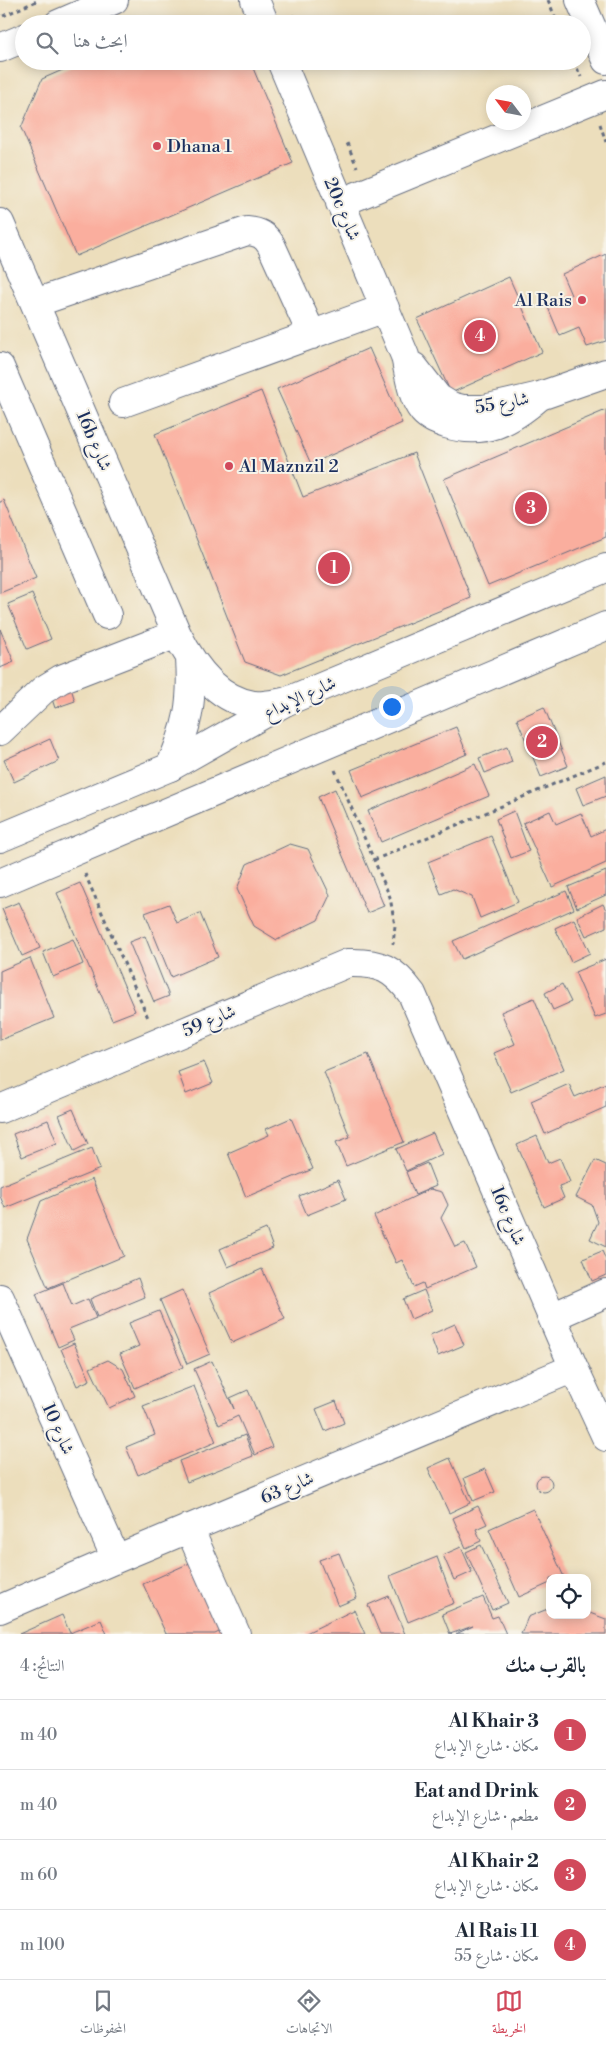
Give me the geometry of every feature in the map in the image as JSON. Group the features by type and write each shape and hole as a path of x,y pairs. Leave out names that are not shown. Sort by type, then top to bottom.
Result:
{"street":[{"path":"79,15 114,0"},
{"path":"255,0 261,15"},
{"path":"580,0 586,15"},
{"path":"591,25 606,60"},
{"path":"0,48 15,42"},
{"name":"20c شارع","path":"285,70 405,356"},
{"path":"340,203 606,94"},
{"name":"16b شارع","path":"0,223 177,634 190,659 209,681 232,698 255,705 285,702"},
{"path":"35,303 247,230 262,234 271,245 312,335"},
{"path":"123,403 384,308"},
{"name":"شارع 55","path":"405,356 416,399 423,411 433,419 465,429 477,429 505,422 520,414 540,396 606,373"},
{"path":"0,368 107,615"},
{"name":"شارع الإبداع","path":"0,838 170,767 285,702 606,568"},
{"path":"0,883 605,627"},
{"path":"0,731 43,690 61,679 177,634"},
{"name":"16b شارع","path":"170,767 182,742 189,715 192,687 190,659"},
{"name":"شارع 59","path":"0,1109 348,963 367,962 385,967 401,979 412,994"},
{"name":"16c شارع","path":"412,994 552,1318 606,1437"},
{"path":"552,1318 606,1293"},
{"name":"شارع 10","path":"0,1298 116,1559"},
{"name":"شارع 63","path":"0,1609 189,1528 574,1368"},
{"path":"189,1528 236,1634"}],"path":[{"path":"0,17 40,0"},
{"path":"548,0 554,15"},
{"path":"345,140 368,192"},
{"path":"325,746 390,897 394,911 393,942 385,967"},
{"path":"374,860 606,762"},
{"path":"75,851 158,1042"}],"building":[{"name":"Dhana 1","path":"62,70 254,70 293,163 76,256 21,128 42,79"},
{"name":"Al Rais","path":"606,254 606,341 587,347 579,328 560,336 547,305 571,295 562,274"},
{"path":"509,277 542,352 451,393 417,319"},
{"path":"369,348 402,423 311,464 277,389"},
{"path":"261,391 303,497 414,453 471,598 281,675 245,662 155,434"},
{"path":"606,410 606,537 488,586 444,479"},
{"path":"4,500 36,578 0,593 0,502"},
{"path":"32,594 51,639 27,649 8,604"},
{"path":"0,629 14,662 0,668"},
{"path":"70,685 75,701 55,708 50,693"},
{"path":"544,707 568,766 541,777 517,719"},
{"path":"456,727 467,754 362,798 351,770"},
{"path":"50,739 59,761 14,782 4,760"},
{"path":"507,747 512,762 485,773 479,758"},
{"path":"475,764 489,796 381,842 368,811"},
{"path":"606,775 606,796 583,805 576,788"},
{"path":"335,789 384,906 367,913 318,797"},
{"path":"514,811 529,851 511,858 496,819"},
{"path":"550,811 556,824 581,813 591,836 606,829 606,863 552,887 523,823"},
{"path":"491,836 518,902 480,918 472,897 453,889 441,894 428,862"},
{"path":"290,844 308,849 330,895 318,920 277,940 254,926 237,889 247,864"},
{"path":"606,871 606,895 577,908 568,887"},
{"path":"80,883 135,1011 112,1020 57,893"},
{"path":"566,891 574,909 462,959 453,941"},
{"path":"19,902 40,948 22,956 2,909"},
{"path":"169,904 177,923 200,913 218,957 171,977 145,913"},
{"path":"603,904 606,910 606,927 586,936 577,917"},
{"path":"574,919 590,953 571,962 555,928"},
{"path":"145,936 169,996 154,1002 129,942"},
{"path":"73,939 83,964 53,977 43,952"},
{"path":"30,958 54,1018 0,1040 0,971"},
{"path":"606,959 606,1014 595,1018 575,972"},
{"path":"562,984 571,1002 553,1010 545,993"},
{"path":"534,998 564,1069 511,1092 494,1053 515,1044 501,1012"},
{"path":"368,1054 404,1142 346,1166 336,1142 350,1137 324,1072"},
{"path":"204,1062 213,1083 186,1094 178,1072"},
{"path":"606,1083 606,1107 545,1134 531,1101 569,1084 575,1097"},
{"path":"73,1109 88,1144 74,1151 59,1115"},
{"path":"291,1118 313,1169 246,1197 228,1153 269,1135 266,1129"},
{"path":"48,1120 57,1143 22,1157 13,1134"},
{"path":"433,1133 442,1154 406,1171 396,1149"},
{"path":"537,1136 548,1163 560,1158 570,1182 559,1186 564,1198 544,1207 517,1145"},
{"path":"92,1148 100,1169 5,1208 0,1196 0,1186"},
{"path":"595,1160 606,1165 606,1247 590,1239 598,1222 592,1205 576,1197"},
{"path":"427,1163 436,1186 415,1195 406,1172"},
{"path":"92,1179 124,1256 48,1288 27,1239 41,1201"},
{"path":"338,1180 346,1199 307,1215 299,1196"},
{"path":"430,1189 442,1192 448,1205 441,1218 455,1247 465,1243 476,1267 425,1289 423,1283 414,1287 402,1260 396,1263 374,1216"},
{"path":"266,1229 273,1248 228,1267 220,1249"},
{"path":"602,1251 606,1260 606,1275 592,1281 583,1259"},
{"path":"262,1269 285,1319 232,1343 209,1293"},
{"path":"138,1278 145,1297 97,1317 90,1299"},
{"path":"63,1283 72,1306 88,1299 96,1318 69,1329 74,1340 58,1347 36,1294"},
{"path":"182,1290 210,1354 187,1364 160,1300"},
{"path":"424,1290 432,1310 411,1319 403,1299"},
{"path":"159,1311 183,1367 135,1388 120,1354 139,1346 129,1323"},
{"path":"455,1324 464,1345 438,1356 430,1335"},
{"path":"74,1343 90,1380 77,1386 61,1349"},
{"path":"108,1360 123,1369 135,1396 109,1408 90,1368"},
{"path":"212,1361 234,1409 230,1398 248,1390 272,1447 255,1455 238,1416 219,1425 194,1369"},
{"path":"194,1386 216,1442 138,1475 126,1447 155,1435 143,1406"},
{"path":"336,1401 344,1423 325,1431 316,1409"},
{"path":"245,1435 253,1456 187,1482 179,1461"},
{"path":"450,1458 470,1503 449,1513 428,1468"},
{"path":"485,1469 495,1492 473,1501 464,1478"},
{"path":"541,1476 547,1476 552,1481 550,1490 541,1492 536,1487 536,1481"},
{"path":"478,1506 487,1524 476,1529 481,1541 466,1548 453,1518"},
{"path":"533,1509 563,1574 546,1574 546,1585 519,1597 489,1529"},
{"path":"481,1545 508,1603 492,1610 466,1552"},
{"path":"461,1547 472,1572 454,1580 443,1555"},
{"path":"339,1553 357,1598 338,1606 319,1560"},
{"path":"437,1557 454,1603 408,1622 390,1576"},
{"path":"192,1562 223,1630 215,1634 166,1634 143,1584"},
{"path":"389,1596 405,1634 380,1634 368,1605"},
{"path":"483,1597 492,1618 498,1616 506,1634 456,1634 473,1626 450,1634 442,1614"},
{"path":"354,1610 365,1634 304,1634"},
{"path":"546,1610 546,1619 591,1619 591,1613 606,1619 606,1634 521,1634 528,1617"},
{"path":"62,1615 70,1633 101,1620 107,1634 19,1634"}],"place":[{"name":"Dhana 1","path":"157,146"},
{"name":"Al Rais","path":"582,300"},
{"name":"Al Rais 11","path":"480,336"},
{"name":"Al Maznzil 2","path":"229,466"},
{"name":"Al Khair 2","path":"531,508"},
{"name":"Al Khair 3","path":"334,568"},
{"name":"Eat and Drink","path":"542,742"}]}
